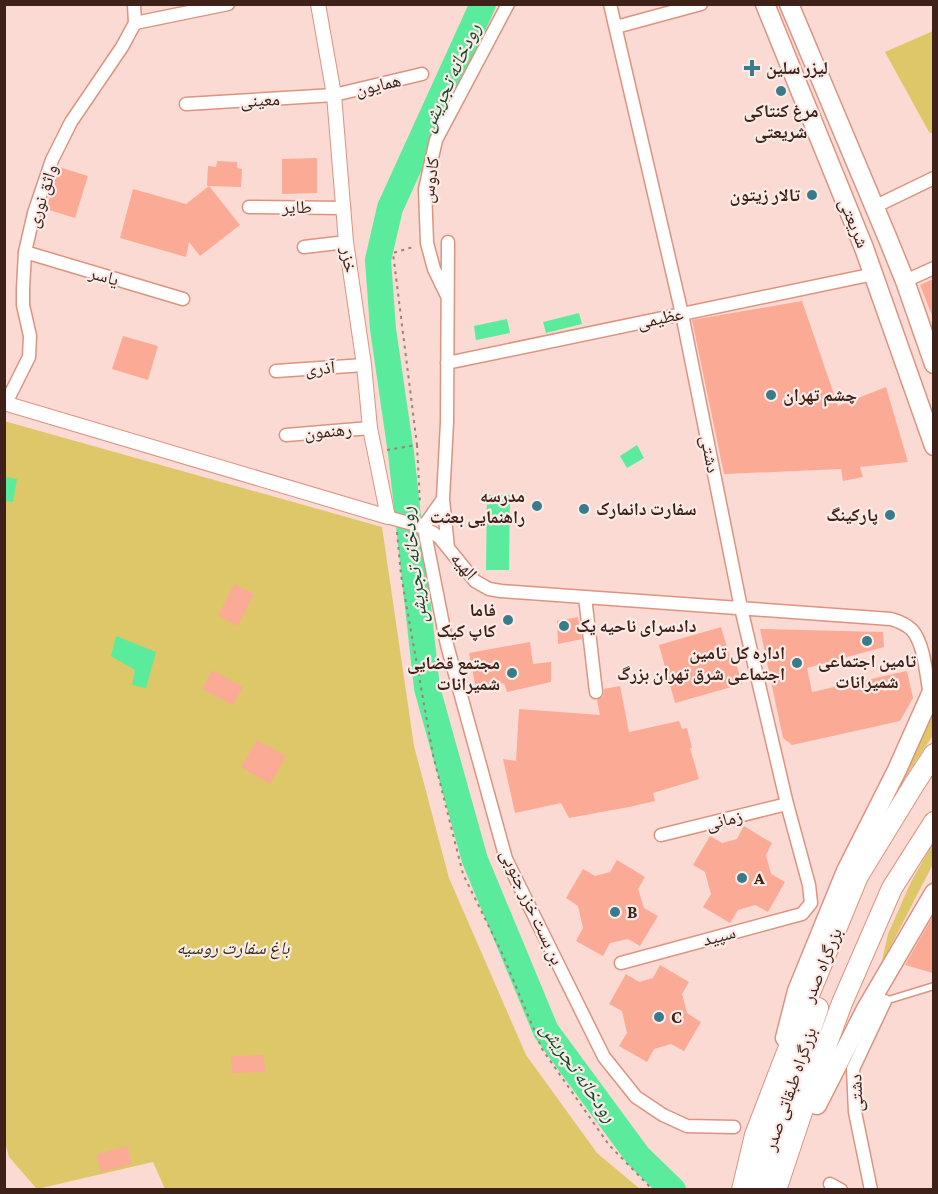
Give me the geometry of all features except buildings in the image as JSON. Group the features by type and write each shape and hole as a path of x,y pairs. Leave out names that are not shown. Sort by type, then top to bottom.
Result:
{"highway":[{"name":"بزرگراه صدر","path":"742,1190 755,1135 809,994 858,876 933,754"},
{"name":"بزرگراه طبقاتی صدر","path":"756,1190 821,998 862,889 918,784 933,762"},
{"name":"بزرگراه طبقاتی صدر","path":"776,1190 842,1003 892,888 933,822"},
{"path":"789,1190 852,1005 899,891 933,832"}],"main road":[{"name":"شریعتی","path":"765,4 874,274 933,446"},
{"name":"شریعتی","path":"789,4 905,282 933,364"},
{"path":"770,1095 797,991 846,871 897,770 932,691"},
{"path":"817,1105 866,1009 932,897"}],"street":[{"path":"134,4 135,23 228,4"},
{"name":"خزر","path":"318,4 334,95 346,242 364,365 370,428 390,517"},
{"name":"کادوس","path":"448,298 434,269 427,243 425,189 436,140 508,4"},
{"name":"دشتی","path":"610,4 682,314 741,608 787,804 809,885 811,903"},
{"path":"616,27 701,4"},
{"name":"واثق نوری","path":"5,403 29,357 30,336 23,306 26,252 34,213 52,160 71,122 122,47 135,23"},
{"name":"همایون","path":"334,95 422,74"},
{"name":"معینی","path":"186,104 334,95"},
{"path":"874,207 933,178"},
{"name":"طایر","path":"249,207 344,208"},
{"path":"304,247 346,242"},
{"name":"کادوس","path":"448,242 447,422 443,499 448,548"},
{"name":"یاسر","path":"26,252 183,299"},
{"path":"905,282 933,268"},
{"name":"عظیمی","path":"447,363 874,274"},
{"name":"آذری","path":"276,371 364,365"},
{"name":"الهیه","path":"5,403 424,527 439,537 475,582 489,589 891,619 902,622 918,639 932,691"},
{"name":"رهنمون","path":"286,435 370,428"},
{"path":"424,527 443,499"},
{"name":"بن بست خزر جنوبی","path":"424,527 447,645 506,859 604,1057 636,1097 663,1115 687,1126 734,1127"},
{"path":"585,597 596,692"},
{"name":"زمانی","path":"661,835 787,804"},
{"name":"سپید","path":"621,963 802,914 811,903"},
{"name":"دشتی","path":"871,1190 855,1112 853,1069 885,1001"}],"lane":[{"path":"885,1001 933,986"}],"path":[{"path":"406,249 393,253 417,445 420,503"},
{"path":"397,448 417,445"},
{"path":"390,517 433,755 463,874 502,953 542,1049 609,1145 653,1190"}],"green space":[{"path":"933,31 933,134 929,132 885,52"},
{"name":"باغ سفارت روسیه","path":"4,421 382,527 414,746 449,878 526,1055 597,1153 640,1189 165,1189 153,1162 37,1189 9,1157 4,1138"},
{"path":"933,702 933,735 893,796"},
{"path":"933,843 933,864 881,965 888,934 910,884"}],"shaded area":[{"path":"579,313 582,324 546,333 543,322"},
{"path":"507,319 510,333 476,340 474,326"},
{"path":"637,445 644,458 627,468 620,456"},
{"path":"5,477 17,479 13,502 5,501"},
{"path":"487,495 510,495 509,570 486,570"},
{"path":"116,636 156,652 146,688 132,685 135,670 111,656"}],"waterway":[{"name":"رودخانه تجریش","path":"483,4 390,208 378,260 383,329 401,453 427,688 475,860 546,1031 638,1156 673,1190"}],"place":[{"name":"لیزر سلین","path":"752,68"},
{"name":"مرغ کنتاکی شریعتی","path":"781,91"},
{"name":"تالار زیتون","path":"812,195"},
{"name":"چشم تهران","path":"771,395"},
{"name":"مدرسه راهنمایی بعثت","path":"537,506"},
{"name":"سفارت دانمارک","path":"584,509"},
{"name":"پارکینگ","path":"890,515"},
{"name":"فاما کاپ کیک","path":"508,620"},
{"name":"دادسرای ناحیه یک","path":"564,626"},
{"name":"تامین اجتماعی شمیرانات","path":"867,641"},
{"name":"اداره کل تامین اجتماعی شرق تهران بزرگ","path":"797,663"},
{"name":"مجتمع قضایی شمیرانات","path":"512,673"},
{"name":"A","path":"742,878"},
{"name":"B","path":"615,912"},
{"name":"C","path":"659,1017"}]}
